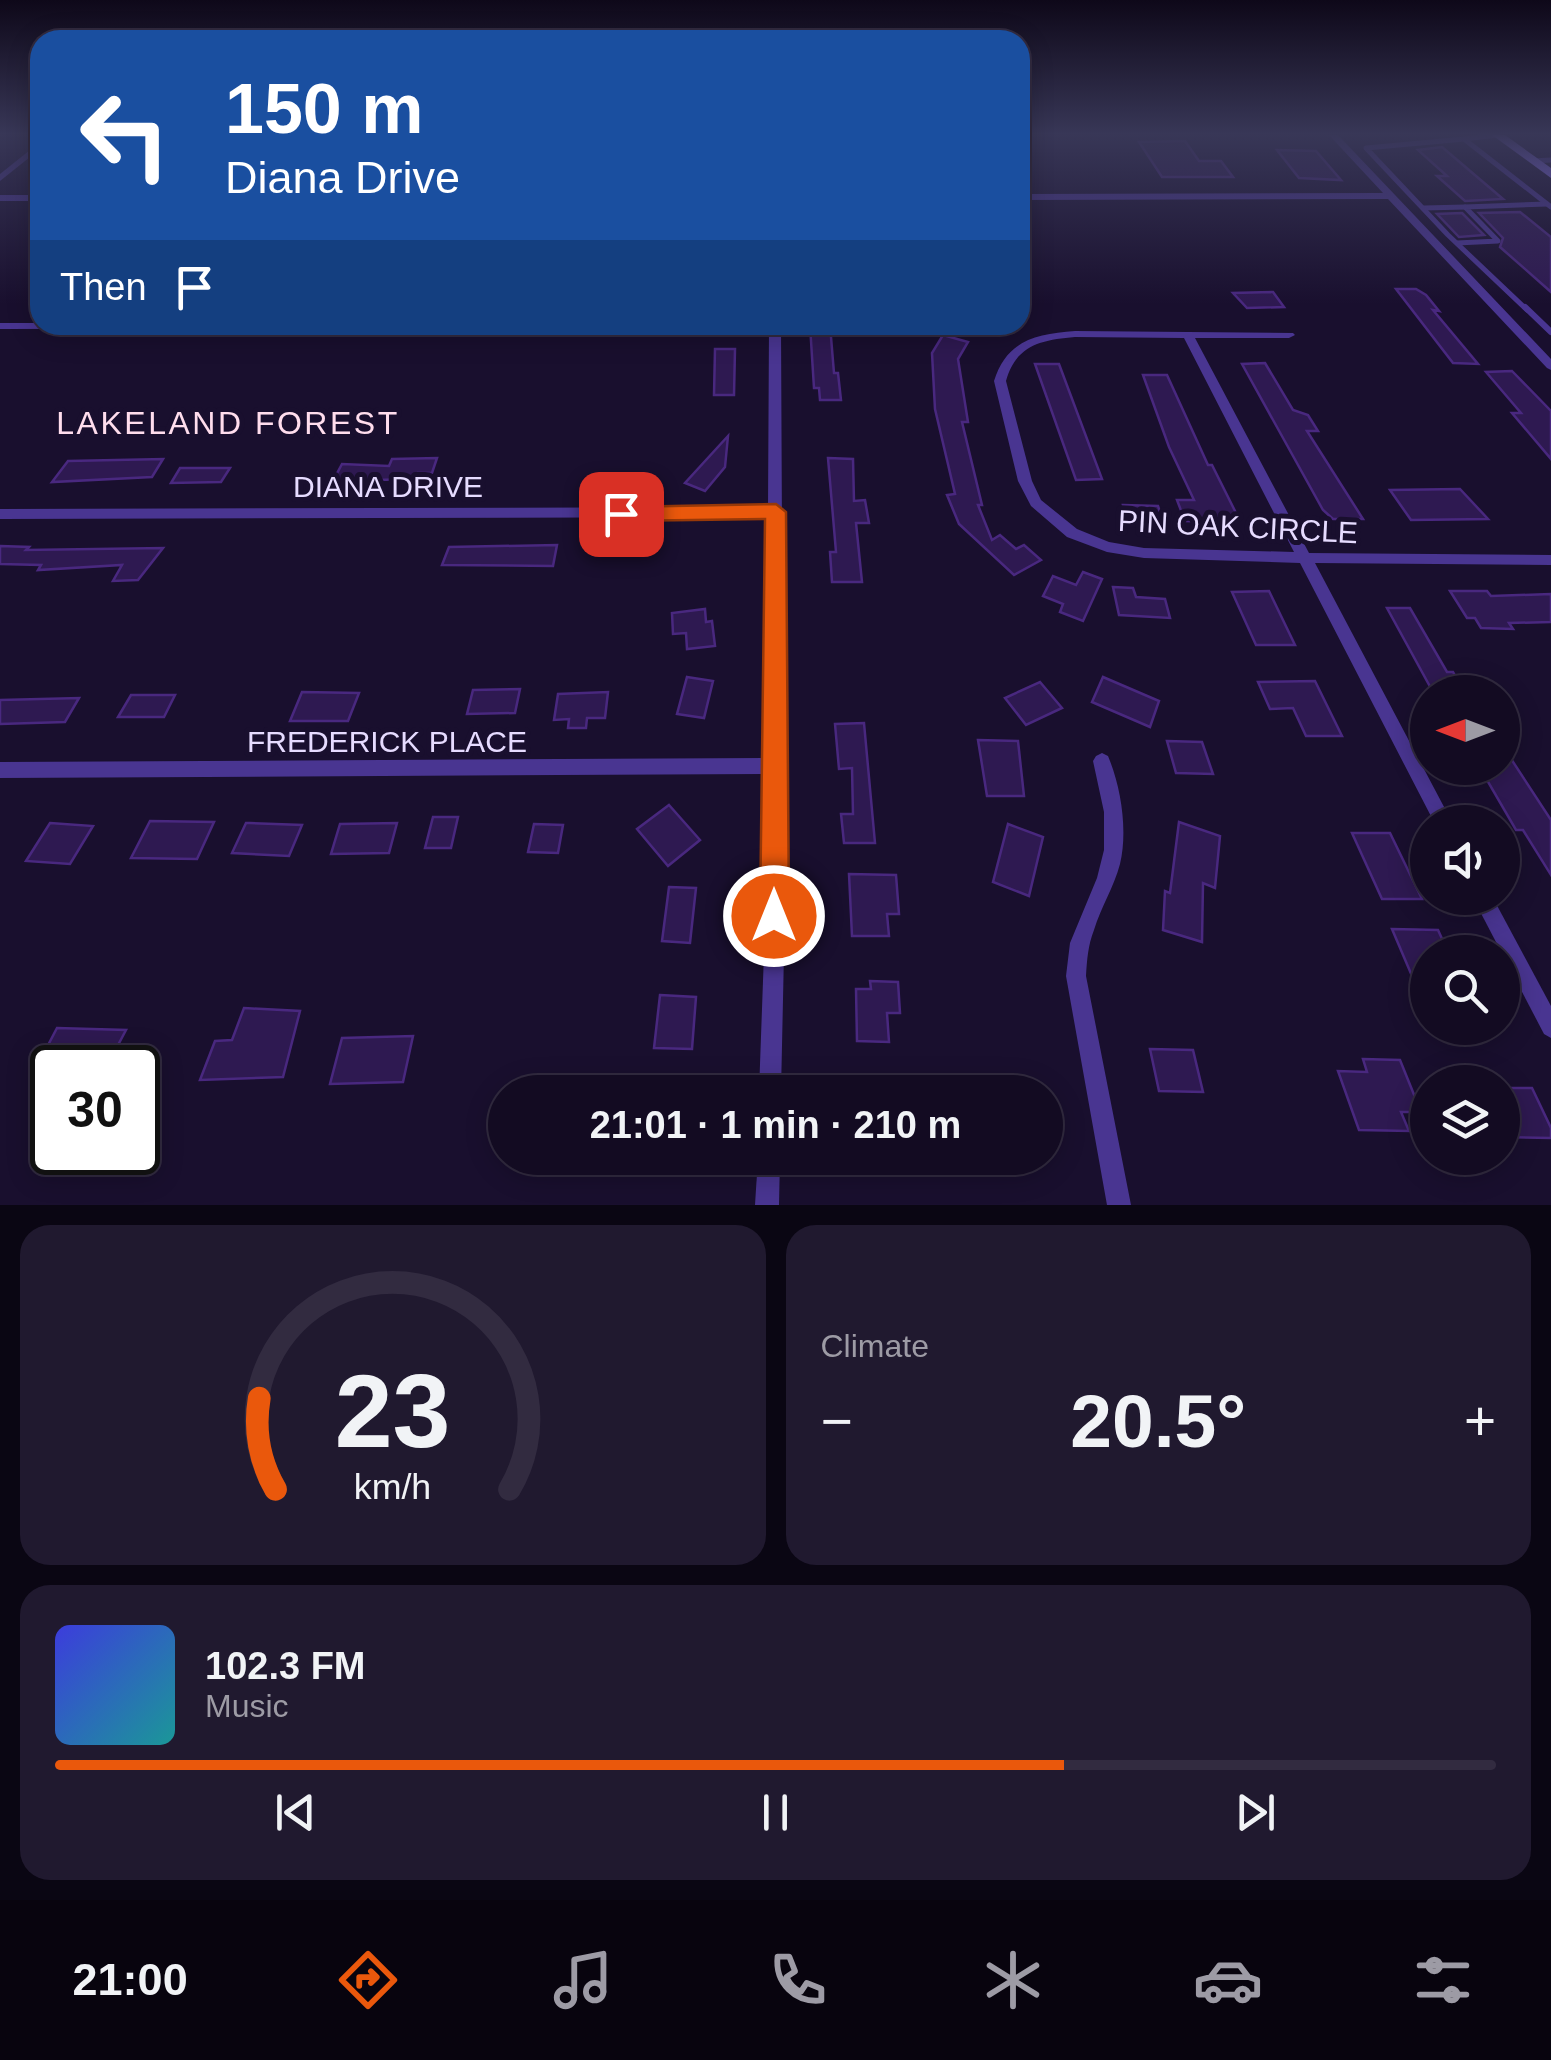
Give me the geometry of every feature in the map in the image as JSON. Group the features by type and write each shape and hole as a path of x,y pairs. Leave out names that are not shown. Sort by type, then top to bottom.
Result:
{"street":[{"path":"1387,191 1551,366"},
{"path":"1030,197 1392,196"},
{"path":"0,198 30,198"},
{"path":"0,326 30,326"},
{"path":"770,1075 775,335"},
{"path":"1188,335 1435,805"},
{"name":"PIN OAK CIRCLE","path":"1289,335 1057,336 1013,351 1000,381 1029,491 1057,524 1107,547 1144,553 1551,560"},
{"name":"DIANA DRIVE","path":"0,514 776,512"},
{"path":"1102,760 1114,828 1111,864 1083,924 1076,949 1076,976 1120,1205"},
{"name":"FREDERICK PLACE","path":"0,770 774,766"},
{"path":"1492,915 1551,1027"},
{"path":"767,1205 768,1175"}],"lane":[{"path":"1407,191 1551,332"},
{"path":"1423,208 1549,206"},
{"path":"1458,244 1498,241 1465,207"}],"building":[{"path":"1454,191 1494,191 1503,199 1465,201"},
{"path":"1520,212 1551,237 1551,292 1500,247 1503,238 1479,213"},
{"path":"1462,213 1484,235 1459,237 1437,214"},
{"path":"1396,289 1416,289 1426,295 1439,311 1433,310 1478,364 1453,363"},
{"path":"1273,292 1284,307 1247,308 1233,293"},
{"path":"811,335 831,335 841,400 820,400 819,388 814,388"},
{"path":"943,335 968,342 958,359 968,422 962,422 982,505 978,505 992,540 1000,535 1016,549 1024,545 1041,560 1014,575 959,524 947,495 955,494 935,409 932,353"},
{"path":"715,349 735,349 734,395 714,395"},
{"path":"1265,363 1293,410 1308,415 1318,431 1307,431 1363,519 1333,519 1323,510 1242,364"},
{"path":"1035,364 1059,364 1102,479 1076,480"},
{"path":"1512,371 1551,411 1551,459 1512,413 1521,413 1486,372"},
{"path":"1143,375 1167,375 1208,465 1212,465 1238,517 1219,517 1221,522 1185,521 1177,500 1194,500 1169,447"},
{"path":"728,436 725,467 705,491 685,483"},
{"path":"437,458 432,473 418,473 417,479 333,481 342,464 389,466 392,459"},
{"path":"828,458 853,459 854,501 865,500 869,523 856,523 862,582 832,582 830,552 836,552"},
{"path":"163,459 152,477 52,482 68,461"},
{"path":"180,468 230,468 221,482 171,483"},
{"path":"1460,489 1488,519 1411,520 1390,490"},
{"path":"1123,505 1158,506 1164,524 1128,523"},
{"path":"557,545 553,566 442,565 449,547"},
{"path":"0,546 29,547 26,550 163,548 138,580 113,581 122,565 38,570 41,565 0,564"},
{"path":"1083,572 1102,579 1083,621 1060,612 1063,604 1043,596 1053,576 1076,585"},
{"path":"1113,587 1133,588 1136,597 1165,599 1170,618 1119,615"},
{"path":"1269,591 1295,645 1256,645 1232,592"},
{"path":"1450,591 1487,591 1491,596 1551,594 1551,622 1509,623 1513,629 1481,628 1475,618 1467,618"},
{"path":"1387,608 1410,608 1447,672 1455,675 1424,675"},
{"path":"705,609 706,622 712,621 715,646 687,649 686,633 673,634 672,613"},
{"path":"687,677 713,681 704,718 677,714"},
{"path":"1103,677 1159,701 1150,727 1092,702"},
{"path":"1315,681 1342,736 1306,736 1293,708 1270,709 1258,682"},
{"path":"1040,682 1062,708 1026,725 1005,698"},
{"path":"520,689 515,713 467,714 473,690"},
{"path":"302,692 359,693 348,721 290,721"},
{"path":"608,692 605,718 587,718 586,728 568,728 569,719 554,720 558,694"},
{"path":"131,695 175,695 164,717 118,717"},
{"path":"79,698 65,722 0,724 0,700"},
{"path":"864,723 875,843 844,843 841,814 853,814 852,768 839,769 835,724"},
{"path":"978,740 1018,741 1024,796 987,796"},
{"path":"1167,741 1202,742 1213,774 1176,773"},
{"path":"1520,773 1551,820 1551,875 1520,830 1520,805 1501,805 1490,785 1520,785"},
{"path":"669,805 700,840 668,866 637,829"},
{"path":"433,817 458,817 451,848 425,848"},
{"path":"150,821 214,822 197,859 131,858"},
{"path":"1179,822 1220,836 1215,888 1203,883 1202,942 1163,930 1165,891 1170,893"},
{"path":"50,823 93,826 70,864 26,861"},
{"path":"246,823 302,825 289,856 232,853"},
{"path":"397,823 389,853 331,854 340,824"},
{"path":"534,824 563,825 558,853 528,852"},
{"path":"1008,824 1043,837 1029,896 993,882"},
{"path":"1352,833 1390,833 1410,874 1410,899 1382,899"},
{"path":"849,874 896,875 899,914 887,914 889,936 852,936"},
{"path":"669,887 696,888 690,943 662,941"},
{"path":"1392,929 1438,930 1440,935 1410,935 1410,971"},
{"path":"870,981 898,982 900,1013 887,1013 889,1042 857,1041 856,989 871,989"},
{"path":"660,995 696,997 692,1049 654,1048"},
{"path":"244,1008 300,1011 283,1077 200,1080 215,1041 232,1040"},
{"path":"57,1028 126,1030 118,1045 48,1045"},
{"path":"413,1036 403,1082 330,1084 342,1038"},
{"path":"1150,1049 1193,1050 1203,1092 1159,1091"},
{"path":"1363,1059 1400,1060 1410,1085 1410,1112 1401,1112 1409,1131 1359,1130 1338,1071 1367,1072"},
{"path":"1520,1088 1532,1088 1551,1128 1551,1138 1520,1137"}],"district":[{"name":"LAKELAND FOREST","path":"228,423"}],"route":[{"path":"621,514 776,512 774,916"}]}
